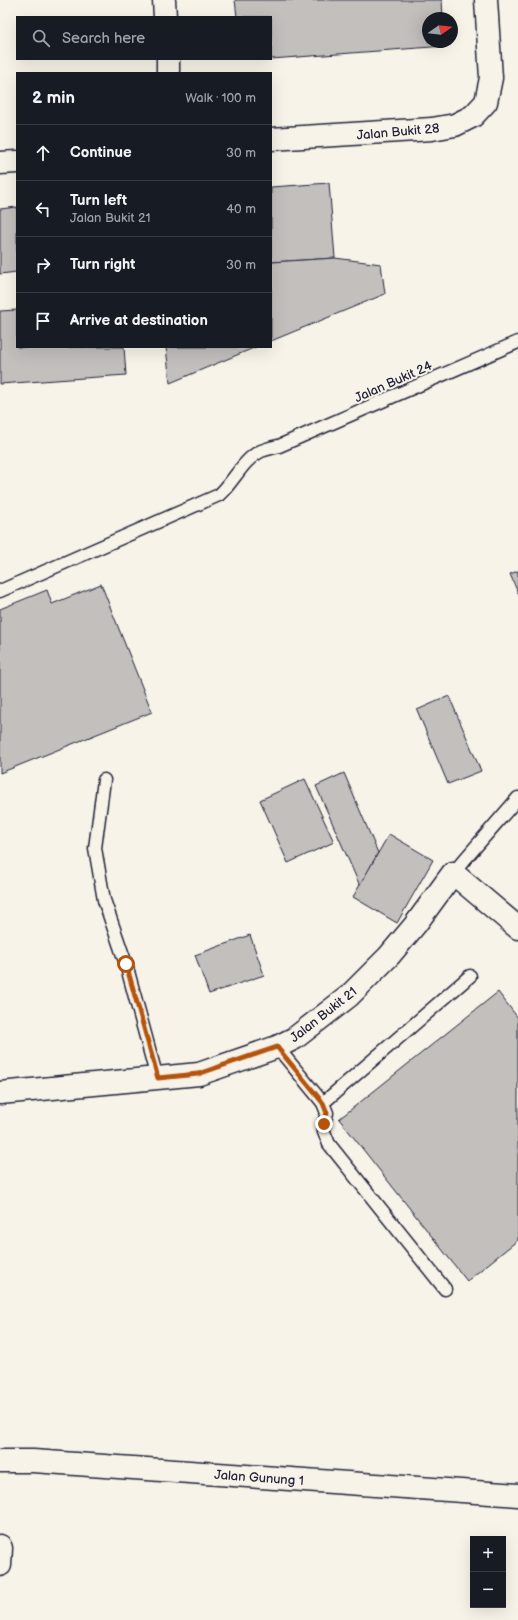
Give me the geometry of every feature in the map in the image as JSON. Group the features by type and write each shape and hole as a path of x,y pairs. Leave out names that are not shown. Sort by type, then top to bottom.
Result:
{"street":[{"path":"164,0 165,16"},
{"name":"Jalan Bukit 28","path":"272,139 432,130 455,125 473,116 486,102 491,78 486,0"},
{"path":"168,60 168,72"},
{"path":"0,163 16,162"},
{"path":"453,873 518,928"},
{"name":"Jalan Bukit 21","path":"0,1093 198,1074 277,1047 295,1038 350,996 389,956 415,925 453,873"},
{"name":"Jalan Gunung 1","path":"0,1461 41,1462 518,1495"}],"lane":[{"name":"Jalan Bukit 24","path":"0,591 219,495 228,488 241,469 251,458 261,451 279,446 518,342"},
{"path":"104,780 95,848 104,900 126,964 158,1078"},
{"name":"Jalan Bukit 21","path":"453,873 518,798"},
{"path":"323,1103 470,976"},
{"path":"277,1047 323,1103 327,1113 324,1124 324,1132 329,1144 445,1289"}],"building":[{"path":"235,0 442,0 443,12 422,12 422,48 272,59 272,16 237,16"},
{"path":"329,183 335,258 272,262 272,187"},
{"path":"16,207 16,272 0,274 0,209"},
{"path":"335,258 381,264 385,294 272,341 272,262"},
{"path":"16,310 16,348 124,348 126,375 0,384 0,311"},
{"path":"166,348 254,348 170,383"},
{"path":"518,571 518,593 510,574"},
{"path":"101,584 152,712 0,773 0,609 47,590 52,604"},
{"path":"449,696 481,771 448,784 417,710"},
{"path":"344,773 378,853 360,886 316,786"},
{"path":"305,779 334,842 288,863 260,800"},
{"path":"389,834 433,860 397,923 353,897"},
{"path":"250,935 264,975 209,994 195,955"},
{"path":"498,992 518,1018 518,1240 467,1281 339,1119"}],"route":[{"path":"126,964 158,1078 198,1074 277,1047 323,1103 327,1113 324,1124"}]}
